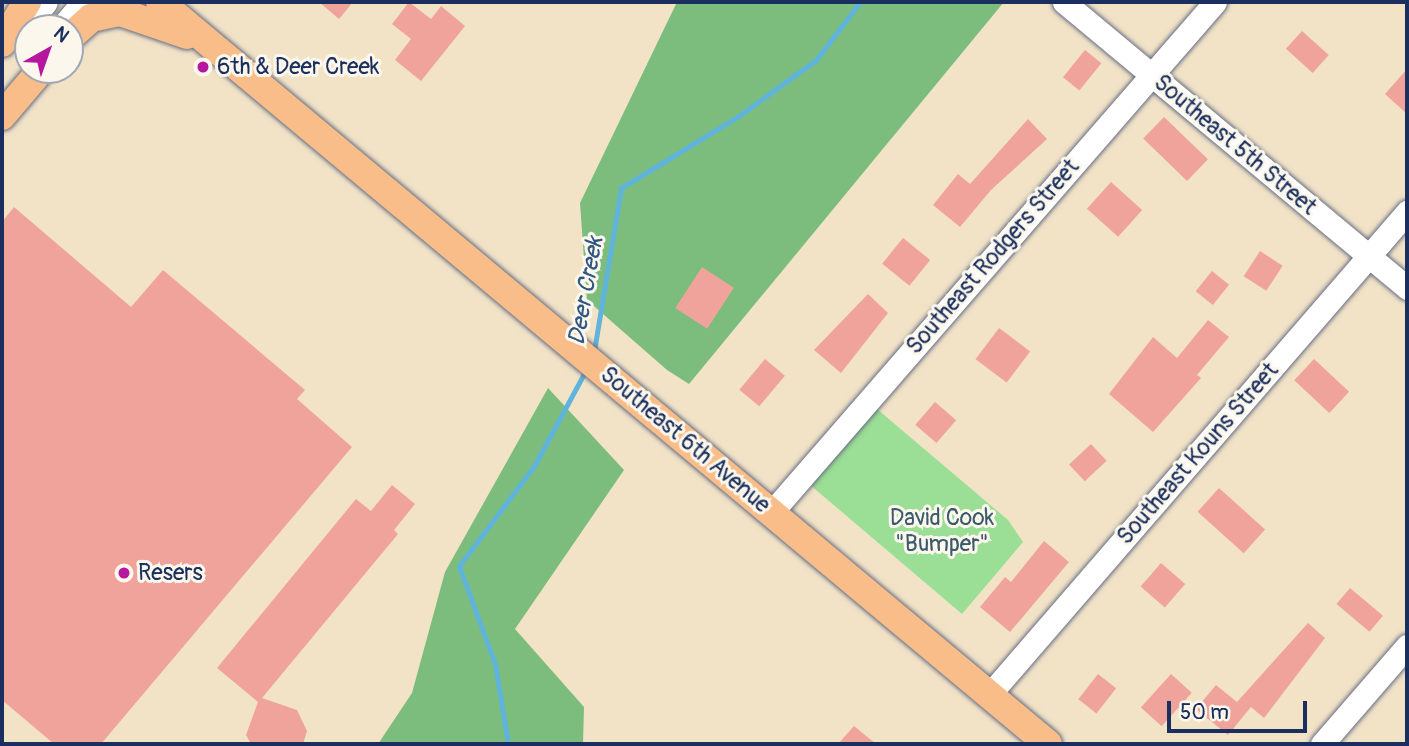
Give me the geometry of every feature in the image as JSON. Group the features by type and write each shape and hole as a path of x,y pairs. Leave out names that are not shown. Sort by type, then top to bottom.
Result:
{"main road":[{"path":"2,43 27,2"},
{"name":"Southeast 6th Avenue","path":"160,2 1048,744"},
{"path":"84,24 91,18 120,12 209,44"},
{"path":"2,116 29,84"}],"street":[{"path":"2,53 46,2"},
{"name":"Southeast 5th Street","path":"1063,2 1407,288"},
{"name":"Southeast Rodgers Street","path":"772,513 1215,2"},
{"path":"2,99 15,84"},
{"name":"Southeast Kouns Street","path":"989,695 1407,212"},
{"path":"1322,744 1407,646"}],"green space":[{"path":"677,2 1004,2 689,384 667,370 587,300 580,203"},
{"path":"548,388 624,470 515,629 584,707 583,744 378,744 412,693 445,572"},
{"name":"David Cook \"Bumper\"","path":"877,409 1008,520 1023,542 962,614 809,484"}],"building":[{"path":"319,2 353,2 339,19"},
{"path":"409,2 431,19 441,6 465,26 421,81 395,60 411,39 392,24"},
{"path":"1302,31 1329,55 1313,73 1286,49"},
{"path":"1085,50 1101,63 1079,90 1063,77"},
{"path":"1407,69 1407,114 1385,94"},
{"path":"1164,117 1208,159 1187,181 1143,139"},
{"path":"1028,119 1047,139 991,190 960,227 933,205 958,174 970,184"},
{"path":"1111,182 1142,210 1118,237 1087,209"},
{"name":"Resers","path":"14,207 131,307 163,270 305,390 297,399 352,447 101,744 54,744 2,700 2,222"},
{"path":"903,238 930,260 909,286 882,264"},
{"path":"1260,251 1283,266 1266,291 1244,276"},
{"path":"702,267 734,288 707,329 675,308"},
{"path":"1212,271 1229,285 1213,305 1196,291"},
{"path":"868,294 888,313 841,373 814,350"},
{"path":"1208,320 1229,337 1197,375 1201,378 1153,432 1109,394 1153,337 1177,358"},
{"path":"999,328 1030,351 1007,383 976,359"},
{"path":"765,359 785,376 759,406 739,390"},
{"path":"1314,359 1349,392 1329,413 1294,380"},
{"path":"935,402 956,420 936,443 915,425"},
{"path":"1091,444 1107,461 1085,481 1069,464"},
{"path":"392,485 415,504 394,530 398,534 262,698 297,710 307,731 303,744 251,744 246,735 258,702 217,668 356,499 371,511"},
{"path":"1219,488 1265,529 1244,553 1198,512"},
{"path":"1044,541 1069,562 1010,632 980,607 1005,577 1011,582"},
{"path":"1161,563 1185,584 1165,607 1141,586"},
{"path":"1350,588 1383,616 1369,632 1337,604"},
{"path":"1308,623 1325,638 1264,718 1251,707 1228,735 1196,709 1216,685 1237,702"},
{"path":"1098,674 1116,688 1096,713 1078,699"},
{"path":"1171,674 1192,693 1162,726 1141,707"},
{"path":"854,726 876,744 838,744"}],"waterway":[{"name":"Deer Creek","path":"594,351 621,188 740,115 816,60 860,2"},
{"name":"Deer Creek","path":"508,744 495,664 459,566 534,466 586,370"}],"place":[{"name":"6th & Deer Creek","path":"203,67"},
{"name":"Resers","path":"124,573"}]}
